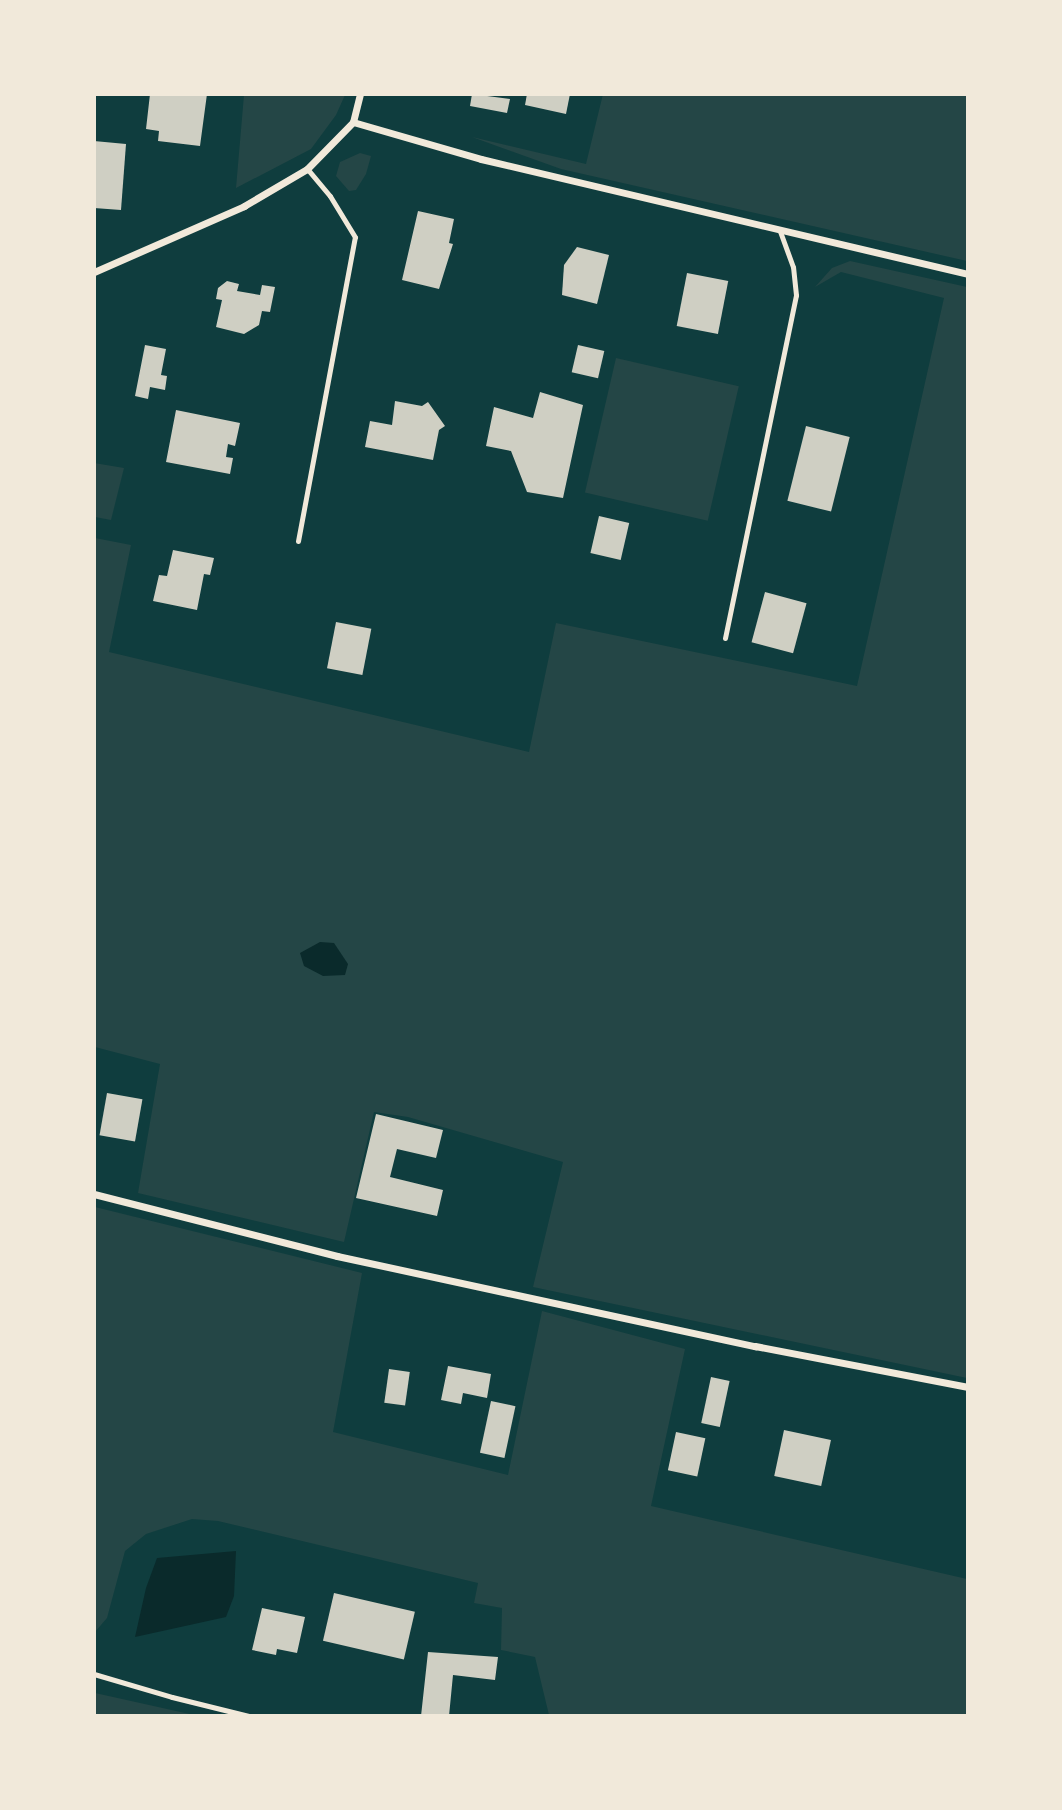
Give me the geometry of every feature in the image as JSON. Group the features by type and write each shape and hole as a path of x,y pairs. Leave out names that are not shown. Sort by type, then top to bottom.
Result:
{"street":[{"path":"94,272 244,205 307,169 353,122 360,94"},
{"path":"353,122 481,159 780,232 968,274"},
{"path":"94,1194 351,1259 755,1346 968,1387"}],"lane":[{"path":"298,541 355,237 330,196 307,169"},
{"path":"725,638 796,295 793,267 780,232"},
{"path":"94,1674 249,1716"}],"shaded area":[{"path":"244,94 345,95 336,115 311,149 236,188"},
{"path":"603,94 967,95 967,261 561,169 472,137 586,164"},
{"path":"360,153 371,156 366,174 356,190 349,191 336,176 340,162"},
{"path":"850,261 967,287 967,1378 533,1287 563,1162 408,1117 374,1112 344,1242 138,1193 160,1064 95,1047 95,538 131,545 109,652 529,752 556,623 857,686 944,298 841,272 815,287 832,268"},
{"path":"616,358 739,386 708,521 585,492"},
{"path":"94,463 124,468 111,520 95,517"},
{"path":"320,942 334,943 348,964 345,975 323,976 304,966 300,953"},
{"path":"95,1207 362,1273 333,1432 508,1475 542,1311 685,1349 651,1506 967,1579 967,1715 549,1715 535,1657 501,1650 502,1608 474,1603 478,1583 218,1521 192,1519 146,1534 125,1551 107,1618 95,1632"},
{"path":"236,1551 234,1596 226,1617 135,1637 146,1588 157,1558"},
{"path":"95,1693 194,1715 95,1715"}],"building":[{"path":"150,94 207,94 200,146 158,141 159,131 146,129"},
{"path":"472,94 510,99 507,113 470,106"},
{"path":"527,94 570,94 566,114 525,105"},
{"path":"94,141 126,144 121,210 94,208"},
{"path":"418,211 454,219 449,243 453,244 439,289 402,280"},
{"path":"577,247 609,255 597,304 562,295 564,265"},
{"path":"687,273 728,281 718,334 677,326"},
{"path":"227,281 239,284 237,291 260,295 262,285 275,287 270,312 262,311 259,325 244,334 216,327 222,300 216,299 218,288"},
{"path":"145,345 166,349 161,375 167,376 165,390 150,387 148,399 135,396"},
{"path":"578,345 604,351 598,378 572,372"},
{"path":"540,392 583,405 563,498 527,492 511,451 486,446 494,407 533,418"},
{"path":"395,401 422,406 428,402 445,426 439,430 433,460 365,447 370,421 392,425"},
{"path":"176,410 240,423 235,446 228,444 226,457 233,458 230,474 166,462"},
{"path":"806,426 850,437 831,512 787,501"},
{"path":"599,516 629,523 621,560 590,553"},
{"path":"173,550 214,558 210,575 204,574 197,610 153,601 159,575 167,576"},
{"path":"765,592 807,603 793,653 752,642"},
{"path":"336,622 371,629 362,675 327,668"},
{"path":"107,1093 142,1099 135,1142 100,1135"},
{"path":"376,1114 443,1130 436,1158 397,1149 390,1177 443,1190 437,1216 356,1198"},
{"path":"448,1366 491,1374 487,1398 463,1393 461,1404 441,1400"},
{"path":"389,1369 410,1372 405,1406 384,1403"},
{"path":"711,1377 730,1381 720,1427 701,1423"},
{"path":"491,1401 515,1406 504,1458 480,1453"},
{"path":"784,1430 831,1440 821,1486 774,1476"},
{"path":"676,1432 705,1438 697,1476 668,1470"},
{"path":"334,1593 415,1612 404,1659 323,1641"},
{"path":"262,1608 305,1617 297,1653 277,1649 276,1655 252,1650"},
{"path":"428,1652 498,1657 495,1680 453,1675 449,1716 421,1716"}]}
